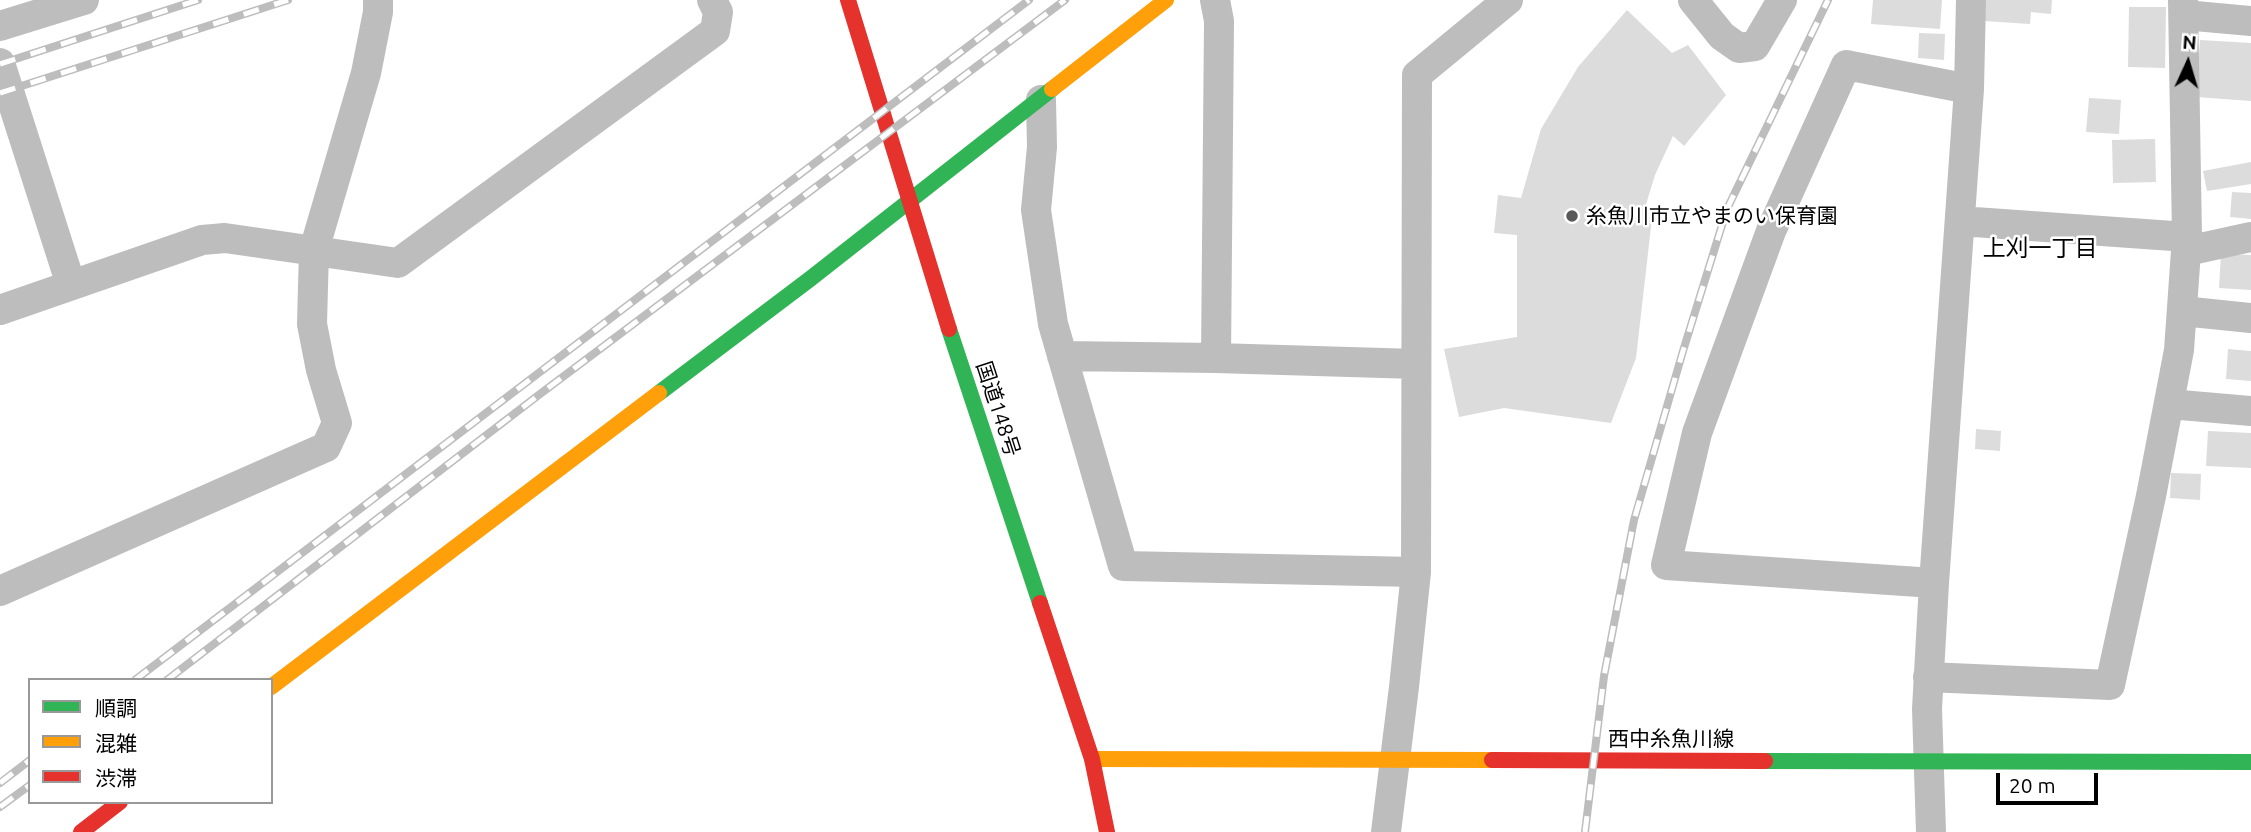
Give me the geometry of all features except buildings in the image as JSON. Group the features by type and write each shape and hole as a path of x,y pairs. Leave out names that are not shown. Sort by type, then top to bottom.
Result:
{"main road":[{"name":"国道148号","path":"848,0 928,264 1092,759 1107,832"},
{"path":"273,685 800,287 1166,0"},
{"name":"西中糸魚川線","path":"1092,759 2251,762"},
{"path":"81,832 117,804"}],"street":[{"path":"0,26 84,0"},
{"path":"0,591 326,447 337,423 321,370 312,324 314,250 366,74 378,0"},
{"path":"0,310 202,240 225,238 398,263 715,31 718,12 712,0"},
{"path":"1215,0 1219,21 1216,358"},
{"path":"1386,832 1416,572 1417,75 1508,0"},
{"path":"1693,0 1722,36 1739,48 1755,46 1782,0"},
{"path":"1931,832 1928,677 1969,89 1971,0"},
{"path":"1928,677 2110,685 2179,350 2187,244 2183,7 2251,21"},
{"path":"0,63 71,285"},
{"path":"1934,583 1667,565 1702,421 1771,231 1846,65 1969,89"},
{"path":"1041,100 1042,147 1036,210 1053,324 1123,566 1416,572"},
{"path":"1960,221 2187,244 2251,237"},
{"path":"2182,311 2251,318"},
{"path":"1062,356 1416,364"},
{"path":"2169,404 2251,411"}],"railway":[{"path":"0,64 198,0"},
{"path":"0,93 288,0"},
{"path":"138,678 1029,0"},
{"path":"170,678 540,394 1065,0"},
{"path":"1585,832 1604,676 1634,520 1683,351 1727,209 1828,0"},
{"path":"0,783 28,762"},
{"path":"0,807 28,786"}],"traffic: fast":[{"path":"659,393 810,279 1052,89"},
{"path":"949,329 1040,603"},
{"path":"1765,761 2251,762"}],"traffic: slow":[{"path":"1052,89 1166,0"},
{"path":"273,685 659,393"},
{"path":"1092,759 1492,760"}],"traffic: jam":[{"path":"848,0 949,329"},
{"path":"1040,603 1092,759 1107,832"},
{"path":"1492,760 1765,761"},
{"path":"81,832 117,804"}],"place":[{"name":"糸魚川市立やまのい保育園","path":"1572,216"}],"district":[{"name":"上刈一丁目","path":"2040,248"}]}
